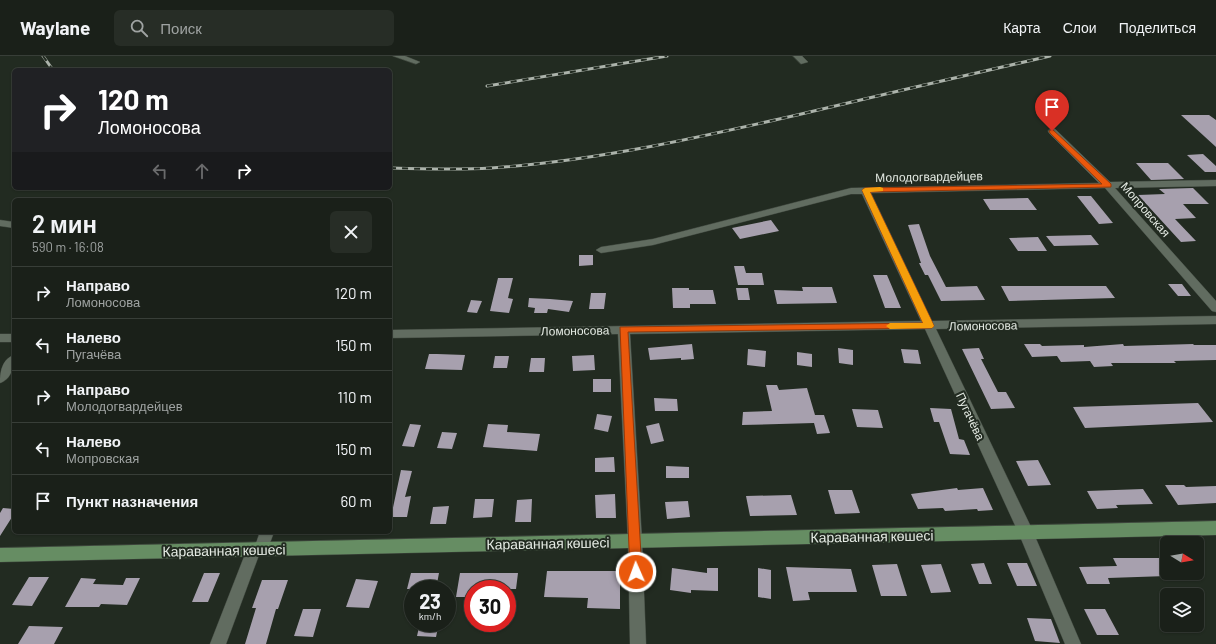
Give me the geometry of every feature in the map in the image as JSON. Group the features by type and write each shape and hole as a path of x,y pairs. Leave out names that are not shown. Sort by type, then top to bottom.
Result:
{"main road":[{"name":"Караванная көшесі","path":"0,555 1216,528"}],"street":[{"path":"396,56 416,62"},
{"path":"797,56 804,62"},
{"name":"Мопровская","path":"1052,131 1108,186 1216,308"},
{"name":"Молодогвардейцев","path":"601,250 653,242 851,191 1216,183"},
{"name":"Пугачёва","path":"865,190 1026,532 1073,644"},
{"path":"0,223 12,225"},
{"name":"Ломоносова","path":"392,334 1216,320"},
{"path":"624,329 635,541 638,644"},
{"path":"0,338 12,338"},
{"path":"0,378 12,363"},
{"path":"218,644 257,549 266,534"}],"building":[{"path":"1181,115 1209,115 1216,120 1216,147"},
{"path":"1203,154 1216,166 1216,172 1205,172 1187,155"},
{"path":"1136,163 1168,163 1184,179 1151,180"},
{"path":"1193,188 1209,204 1183,204 1196,218 1175,219 1196,241 1181,242 1138,195 1165,194 1159,189"},
{"path":"1077,196 1091,196 1113,223 1099,224"},
{"path":"1028,198 1037,210 990,210 983,199"},
{"path":"771,220 779,231 740,239 732,228"},
{"path":"919,224 930,256 946,287 977,286 985,300 941,301 928,275 925,275 919,263 921,263 908,225"},
{"path":"1091,235 1099,245 1054,246 1046,236"},
{"path":"1038,237 1047,251 1018,251 1009,238"},
{"path":"579,255 593,255 593,265 579,266"},
{"path":"734,266 744,266 746,273 762,273 764,285 738,285"},
{"path":"873,275 887,275 901,308 885,308"},
{"path":"498,278 513,278 508,298 513,299 509,313 490,311"},
{"path":"1168,284 1182,284 1191,296 1178,296"},
{"path":"1001,286 1106,286 1115,298 1009,301"},
{"path":"802,287 832,287 837,303 777,304 774,290 803,291"},
{"path":"672,288 713,290 716,304 690,304 690,308 673,308"},
{"path":"736,288 748,288 750,300 738,300"},
{"path":"591,293 606,293 604,309 589,309"},
{"path":"529,298 573,301 569,312 548,309 547,313 534,313 535,308 528,307"},
{"path":"471,300 482,301 477,313 467,312"},
{"path":"692,344 694,359 681,360 681,358 650,360 648,348"},
{"path":"1024,344 1040,344 1042,346 1084,345 1084,347 1123,344 1124,346 1193,344 1216,345 1216,360 1174,361 1176,363 1111,363 1113,366 1094,367 1090,361 1061,362 1057,356 1032,357"},
{"path":"838,348 853,350 853,365 839,363"},
{"path":"979,348 984,359 981,359 998,392 1006,392 1015,408 991,409 962,349"},
{"path":"748,349 766,351 765,367 747,365"},
{"path":"901,349 918,350 921,364 904,363"},
{"path":"797,352 812,354 812,367 797,365"},
{"path":"429,354 465,355 462,370 425,369"},
{"path":"594,355 595,370 573,371 572,356"},
{"path":"495,356 509,356 507,368 493,368"},
{"path":"531,358 545,358 544,372 529,372"},
{"path":"593,379 611,379 611,392 593,392"},
{"path":"766,385 777,385 779,390 807,388 815,415 824,415 830,433 817,434 814,423 742,425 743,412 772,411"},
{"path":"654,398 677,399 678,411 655,411"},
{"path":"1198,403 1213,422 1085,428 1073,407"},
{"path":"930,408 951,409 959,439 964,440 970,455 950,454 939,422 934,422"},
{"path":"852,409 878,410 883,428 857,427"},
{"path":"597,414 612,416 608,432 594,429"},
{"path":"659,423 664,441 651,444 646,426"},
{"path":"410,424 421,425 414,447 402,446"},
{"path":"488,424 508,425 507,432 540,434 537,451 483,447"},
{"path":"442,432 457,433 452,449 437,448"},
{"path":"614,457 615,472 595,472 595,458"},
{"path":"1038,460 1051,485 1028,486 1016,461"},
{"path":"666,466 689,467 689,478 666,478"},
{"path":"401,470 412,471 405,497 411,496 407,517 392,517"},
{"path":"1165,485 1184,485 1186,487 1216,486 1216,503 1178,505"},
{"path":"957,488 958,490 983,488 993,510 978,511 977,509 945,511 943,508 918,509 911,494"},
{"path":"1143,489 1153,504 1116,505 1118,508 1097,509 1087,491"},
{"path":"828,490 852,490 860,513 835,514"},
{"path":"615,494 616,518 596,518 595,495"},
{"path":"791,495 797,515 750,516 746,496"},
{"path":"475,499 494,499 492,517 473,518"},
{"path":"532,499 531,522 515,522 517,500"},
{"path":"688,501 690,517 667,519 665,502"},
{"path":"449,506 446,524 430,524 433,507"},
{"path":"3,508 12,509 12,517 0,536 0,513"},
{"path":"1113,558 1160,558 1160,576 1108,578 1110,584 1087,584 1079,567 1117,566"},
{"path":"984,563 992,584 979,584 971,564"},
{"path":"1007,563 1027,563 1037,586 1017,586"},
{"path":"897,564 907,596 881,596 872,565"},
{"path":"941,564 951,592 931,593 921,565"},
{"path":"786,567 851,569 857,592 808,592 810,600 793,601"},
{"path":"672,568 707,573 707,568 718,568 718,591 691,590 691,593 670,590"},
{"path":"758,568 771,570 771,599 758,597"},
{"path":"547,571 620,571 620,609 587,608 588,598 544,597"},
{"path":"204,573 220,573 208,602 192,602"},
{"path":"411,573 439,573 438,580 409,580"},
{"path":"460,573 518,573 516,589 516,580 464,580 464,597 456,597"},
{"path":"29,577 49,577 32,606 12,605"},
{"path":"81,578 96,579 93,584 123,585 126,578 140,578 127,605 101,604 99,607 65,607"},
{"path":"356,579 378,581 369,608 346,607"},
{"path":"262,580 288,580 278,609 276,609 266,644 245,644 256,608 252,608"},
{"path":"303,609 321,609 313,637 294,636"},
{"path":"1084,609 1105,609 1119,635 1097,635"},
{"path":"1027,618 1051,619 1060,643 1035,641"},
{"path":"29,626 63,627 54,644 18,644"},
{"path":"418,632 437,632 436,637 417,636"}],"railway":[{"path":"43,56 52,68"},
{"path":"487,86 667,56"},
{"path":"392,168 453,169 530,165 645,148 797,115 1050,56"}],"slow traffic":[{"path":"880,190 865,190 929,326 890,326"}],"route":[{"path":"636,572 624,329 929,326 865,190 1108,186 1052,131"}]}
